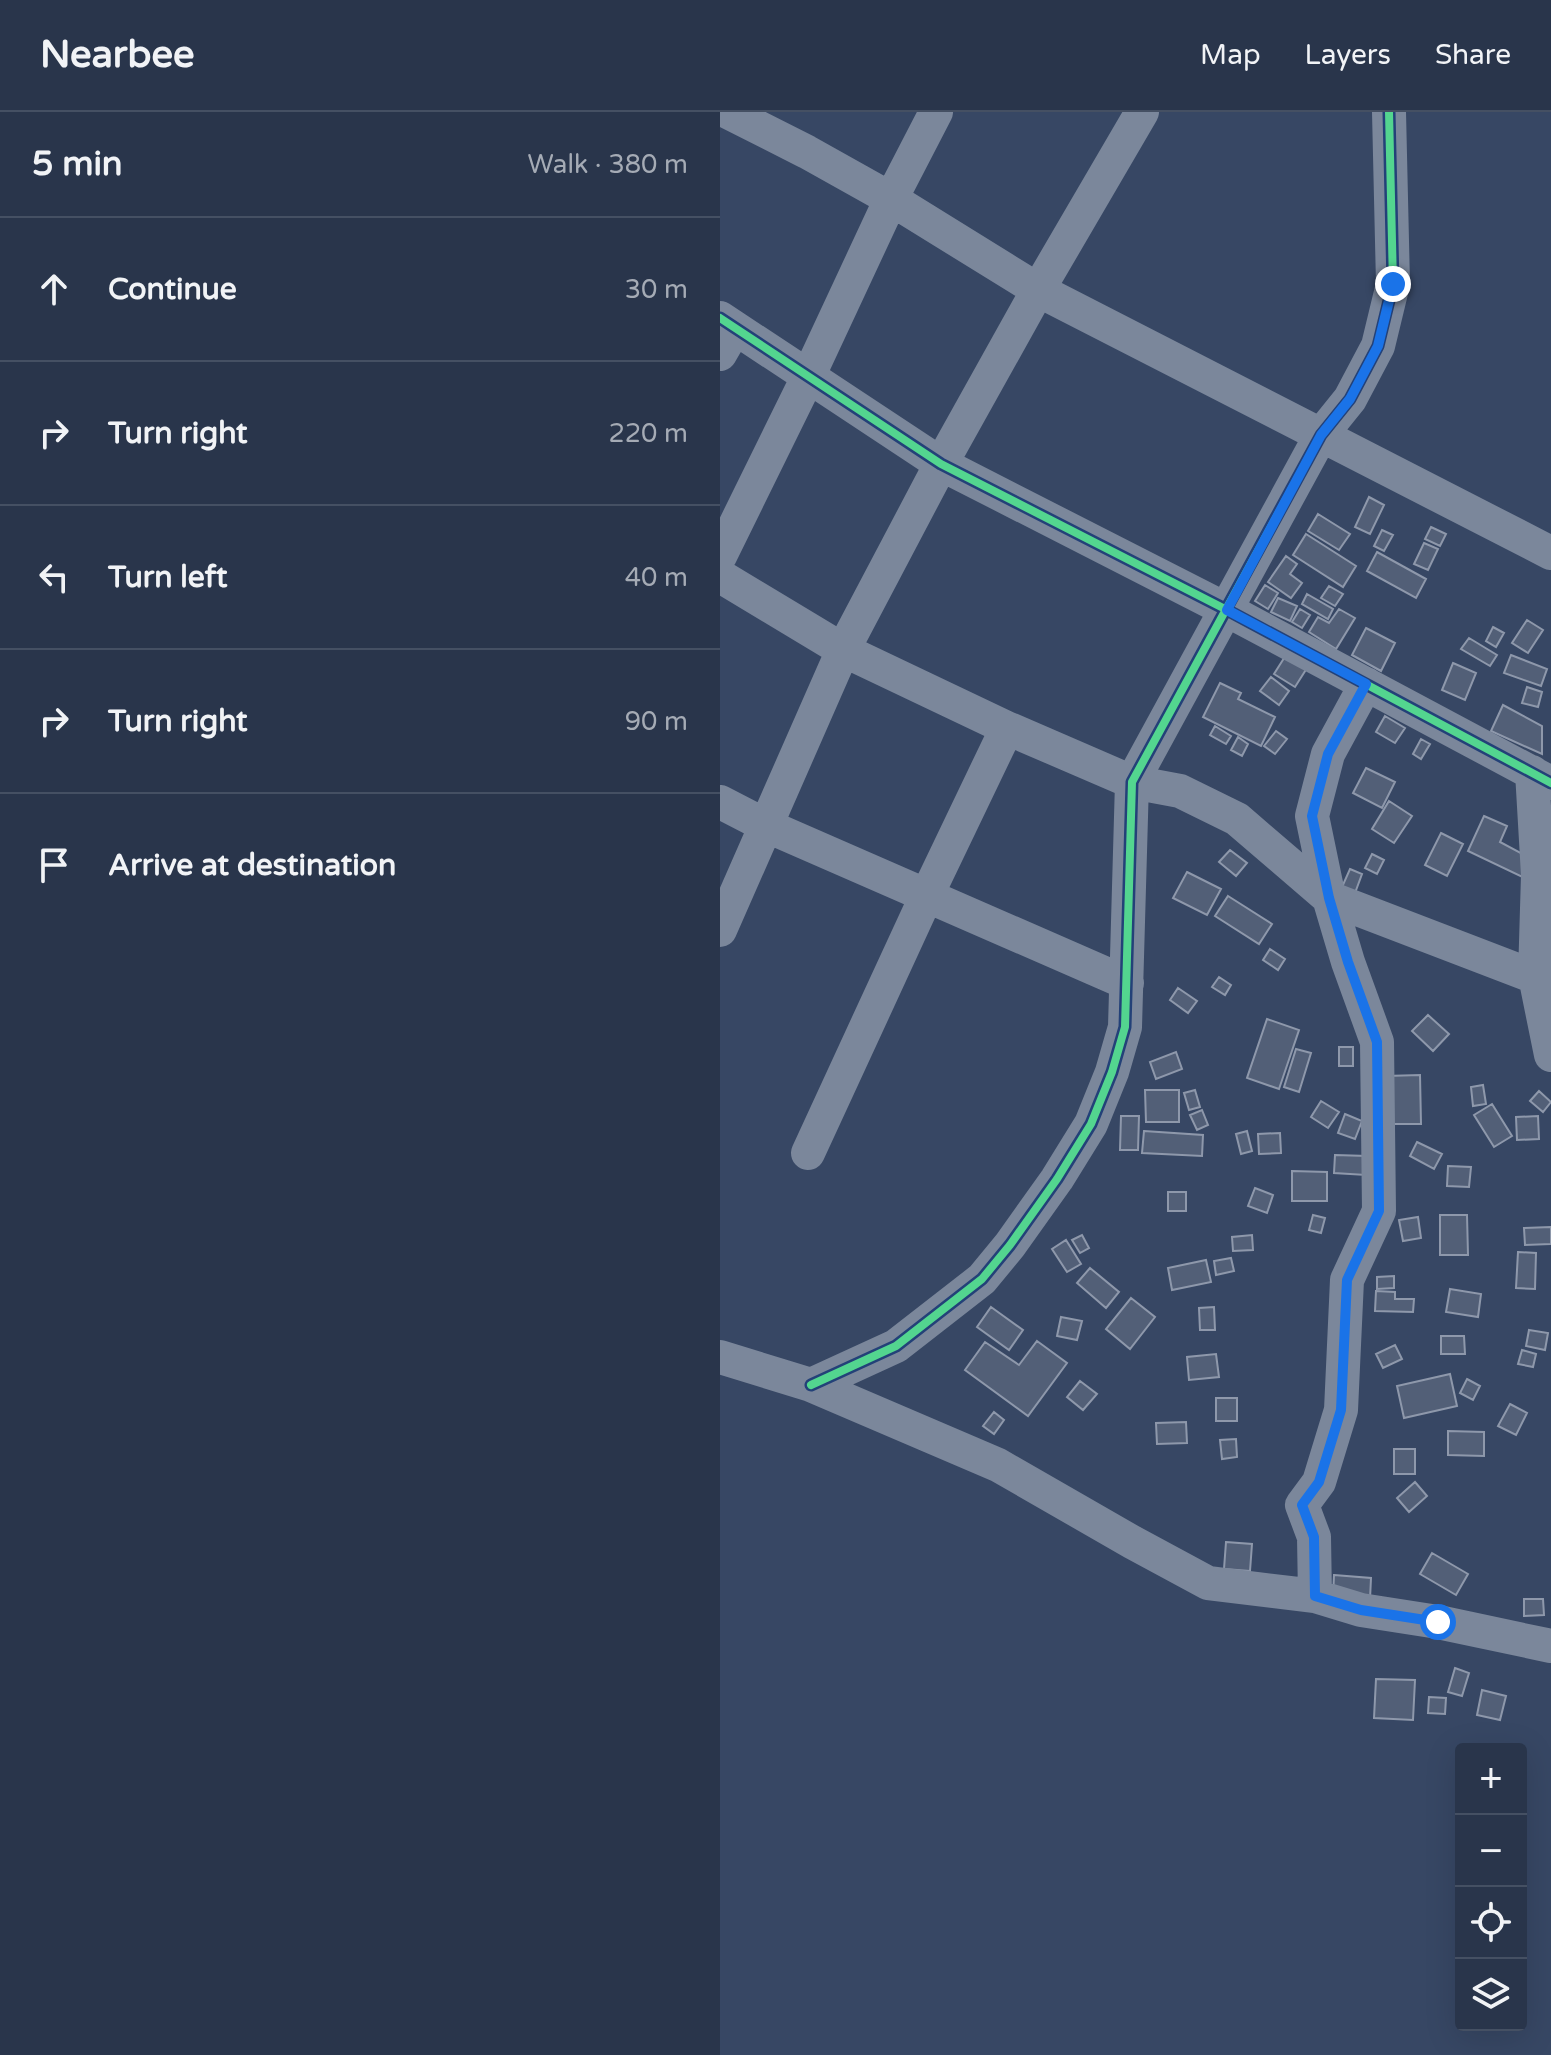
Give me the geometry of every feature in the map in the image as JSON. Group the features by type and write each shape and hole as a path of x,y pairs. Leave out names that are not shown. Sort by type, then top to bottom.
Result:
{"street":[{"path":"728,112 891,199 1038,290 1551,553"},
{"path":"720,556 891,199 936,112"},
{"path":"720,930 843,650 941,464 1142,112"},
{"path":"811,1385 896,1346 982,1279 1057,1179 1091,1124 1112,1072 1125,1027 1132,782 1321,435 1350,399 1378,346 1393,284 1389,112"},
{"path":"725,333 808,377 941,464 1227,610 1541,778 1538,875 1543,980 1551,1055"},
{"path":"720,576 843,650 1007,728 1132,782 1180,791 1237,819 1329,898 1543,980"},
{"path":"1315,1596 1314,1537 1302,1505 1319,1482 1341,1410 1347,1280 1379,1211 1377,1042 1329,898 1312,816 1328,754 1366,684"},
{"path":"808,1153 1007,728"},
{"path":"720,802 926,897 1127,983"},
{"path":"720,1357 811,1385 998,1465 1208,1583 1315,1596 1361,1610 1438,1622 1551,1646"}],"building":[{"path":"1369,497 1384,505 1370,534 1355,527"},
{"path":"1318,514 1350,534 1339,550 1308,531"},
{"path":"1431,527 1446,534 1440,546 1425,539"},
{"path":"1382,530 1393,535 1384,551 1374,546"},
{"path":"1306,534 1356,566 1343,587 1293,555"},
{"path":"1424,543 1438,549 1428,570 1414,564"},
{"path":"1377,552 1426,579 1416,598 1367,571"},
{"path":"1286,556 1297,564 1290,574 1302,583 1291,598 1268,582"},
{"path":"1265,585 1278,593 1268,609 1255,601"},
{"path":"1329,586 1343,594 1335,606 1321,598"},
{"path":"1307,594 1333,609 1328,619 1302,604"},
{"path":"1278,598 1297,606 1290,621 1271,612"},
{"path":"1300,609 1310,615 1302,628 1292,622"},
{"path":"1339,609 1355,618 1336,649 1309,632 1318,617 1329,623"},
{"path":"1527,620 1543,630 1528,653 1512,643"},
{"path":"1493,627 1504,633 1496,647 1486,641"},
{"path":"1366,628 1395,643 1381,671 1352,655"},
{"path":"1469,638 1497,655 1490,666 1461,649"},
{"path":"1286,655 1307,668 1295,687 1274,674"},
{"path":"1511,655 1547,669 1541,686 1504,673"},
{"path":"1453,663 1476,673 1465,700 1442,690"},
{"path":"1271,677 1289,691 1279,705 1260,691"},
{"path":"1220,683 1241,693 1238,699 1275,717 1261,746 1203,717"},
{"path":"1527,687 1542,692 1538,707 1522,703"},
{"path":"1503,705 1542,726 1542,754 1491,731"},
{"path":"1385,716 1405,728 1395,743 1376,732"},
{"path":"1215,726 1231,736 1226,744 1210,735"},
{"path":"1276,731 1287,739 1275,754 1264,746"},
{"path":"1238,737 1248,744 1242,756 1231,750"},
{"path":"1421,739 1430,744 1421,759 1413,754"},
{"path":"1366,768 1395,782 1382,808 1353,793"},
{"path":"1389,801 1412,816 1394,843 1372,829"},
{"path":"1484,816 1507,826 1500,842 1528,857 1527,879 1468,851"},
{"path":"1441,833 1463,844 1447,876 1425,865"},
{"path":"1230,850 1247,863 1236,876 1219,862"},
{"path":"1372,854 1384,860 1377,874 1365,868"},
{"path":"1350,869 1362,874 1355,893 1342,887"},
{"path":"1187,872 1221,889 1207,915 1173,898"},
{"path":"1228,896 1272,924 1259,944 1215,916"},
{"path":"1270,949 1285,959 1278,970 1263,960"},
{"path":"1219,977 1231,985 1225,995 1212,987"},
{"path":"1178,988 1197,1001 1188,1013 1170,1000"},
{"path":"1428,1015 1449,1034 1433,1051 1412,1031"},
{"path":"1267,1019 1299,1030 1279,1089 1247,1078"},
{"path":"1339,1047 1353,1047 1353,1066 1339,1066"},
{"path":"1296,1049 1311,1053 1299,1092 1284,1087"},
{"path":"1176,1052 1182,1069 1156,1079 1150,1062"},
{"path":"1420,1075 1421,1124 1387,1124 1386,1076"},
{"path":"1483,1085 1486,1104 1473,1106 1471,1087"},
{"path":"1145,1090 1179,1090 1179,1122 1146,1122"},
{"path":"1195,1090 1200,1107 1189,1110 1184,1093"},
{"path":"1539,1091 1551,1102 1543,1112 1530,1101"},
{"path":"1321,1101 1339,1112 1328,1128 1311,1117"},
{"path":"1492,1104 1512,1136 1494,1147 1474,1115"},
{"path":"1202,1110 1208,1125 1197,1130 1190,1115"},
{"path":"1345,1114 1362,1121 1355,1139 1338,1133"},
{"path":"1121,1116 1139,1116 1138,1150 1120,1150"},
{"path":"1538,1116 1539,1139 1517,1140 1516,1117"},
{"path":"1144,1131 1203,1135 1202,1156 1142,1153"},
{"path":"1247,1131 1252,1151 1241,1154 1236,1134"},
{"path":"1280,1133 1281,1153 1259,1154 1258,1134"},
{"path":"1417,1142 1442,1154 1434,1169 1410,1156"},
{"path":"1335,1155 1367,1156 1366,1175 1334,1173"},
{"path":"1448,1166 1471,1167 1469,1187 1447,1186"},
{"path":"1292,1171 1327,1172 1327,1201 1292,1201"},
{"path":"1255,1188 1273,1195 1267,1213 1248,1206"},
{"path":"1168,1192 1186,1192 1186,1211 1168,1211"},
{"path":"1313,1215 1325,1218 1321,1233 1309,1230"},
{"path":"1440,1215 1467,1215 1468,1255 1440,1255"},
{"path":"1418,1217 1421,1238 1403,1241 1399,1220"},
{"path":"1551,1227 1551,1244 1525,1245 1524,1228"},
{"path":"1082,1235 1089,1248 1080,1253 1072,1240"},
{"path":"1252,1235 1253,1250 1233,1251 1232,1237"},
{"path":"1066,1240 1081,1264 1067,1272 1052,1249"},
{"path":"1518,1252 1536,1253 1535,1289 1516,1288"},
{"path":"1231,1258 1234,1271 1216,1275 1214,1261"},
{"path":"1206,1260 1211,1282 1172,1290 1168,1268"},
{"path":"1090,1268 1119,1292 1106,1308 1077,1283"},
{"path":"1394,1276 1394,1288 1377,1289 1377,1277"},
{"path":"1450,1289 1481,1294 1478,1317 1446,1312"},
{"path":"1376,1291 1395,1292 1395,1299 1414,1299 1413,1312 1375,1311"},
{"path":"1131,1298 1155,1317 1130,1349 1106,1329"},
{"path":"991,1307 1023,1330 1009,1350 977,1327"},
{"path":"1214,1307 1215,1330 1200,1330 1199,1308"},
{"path":"1061,1317 1082,1321 1077,1340 1057,1336"},
{"path":"1529,1330 1548,1333 1545,1350 1526,1346"},
{"path":"1441,1336 1464,1336 1465,1354 1441,1354"},
{"path":"1037,1341 1067,1363 1028,1416 965,1370 985,1342 1019,1365"},
{"path":"1395,1345 1402,1359 1383,1368 1376,1354"},
{"path":"1522,1350 1536,1354 1533,1367 1518,1364"},
{"path":"1216,1354 1219,1377 1189,1380 1187,1357"},
{"path":"1450,1374 1457,1406 1404,1418 1397,1386"},
{"path":"1467,1379 1480,1386 1473,1400 1460,1393"},
{"path":"1080,1381 1097,1394 1083,1410 1067,1397"},
{"path":"1216,1398 1237,1398 1237,1421 1216,1421"},
{"path":"1510,1404 1527,1413 1516,1435 1498,1426"},
{"path":"994,1412 1004,1420 994,1434 983,1426"},
{"path":"1186,1422 1187,1443 1157,1444 1156,1423"},
{"path":"1448,1431 1484,1432 1484,1456 1448,1455"},
{"path":"1236,1439 1237,1457 1222,1459 1220,1440"},
{"path":"1394,1449 1415,1449 1415,1474 1394,1474"},
{"path":"1415,1482 1427,1496 1409,1512 1397,1498"},
{"path":"1226,1542 1252,1544 1250,1571 1224,1569"},
{"path":"1432,1553 1468,1574 1456,1595 1420,1574"},
{"path":"1334,1575 1371,1578 1370,1599 1333,1597"},
{"path":"1524,1599 1543,1599 1544,1615 1524,1616"},
{"path":"1455,1668 1469,1673 1462,1696 1448,1692"},
{"path":"1376,1679 1415,1680 1413,1720 1374,1718"},
{"path":"1482,1690 1506,1696 1500,1720 1477,1715"},
{"path":"1429,1697 1446,1698 1445,1714 1428,1713"}],"cycle path":[{"path":"811,1385 896,1346 982,1279 1057,1179 1091,1124 1112,1072 1125,1027 1132,782 1321,435 1350,399 1378,346 1393,284 1389,112"},
{"path":"720,318 941,464 1227,610 1551,783"}],"route":[{"path":"1393,284 1378,346 1350,399 1321,435 1227,610 1366,684 1328,754 1312,816 1329,898 1377,1042 1379,1211 1347,1280 1341,1410 1319,1482 1302,1505 1314,1537 1315,1596 1361,1610 1438,1622"}]}
